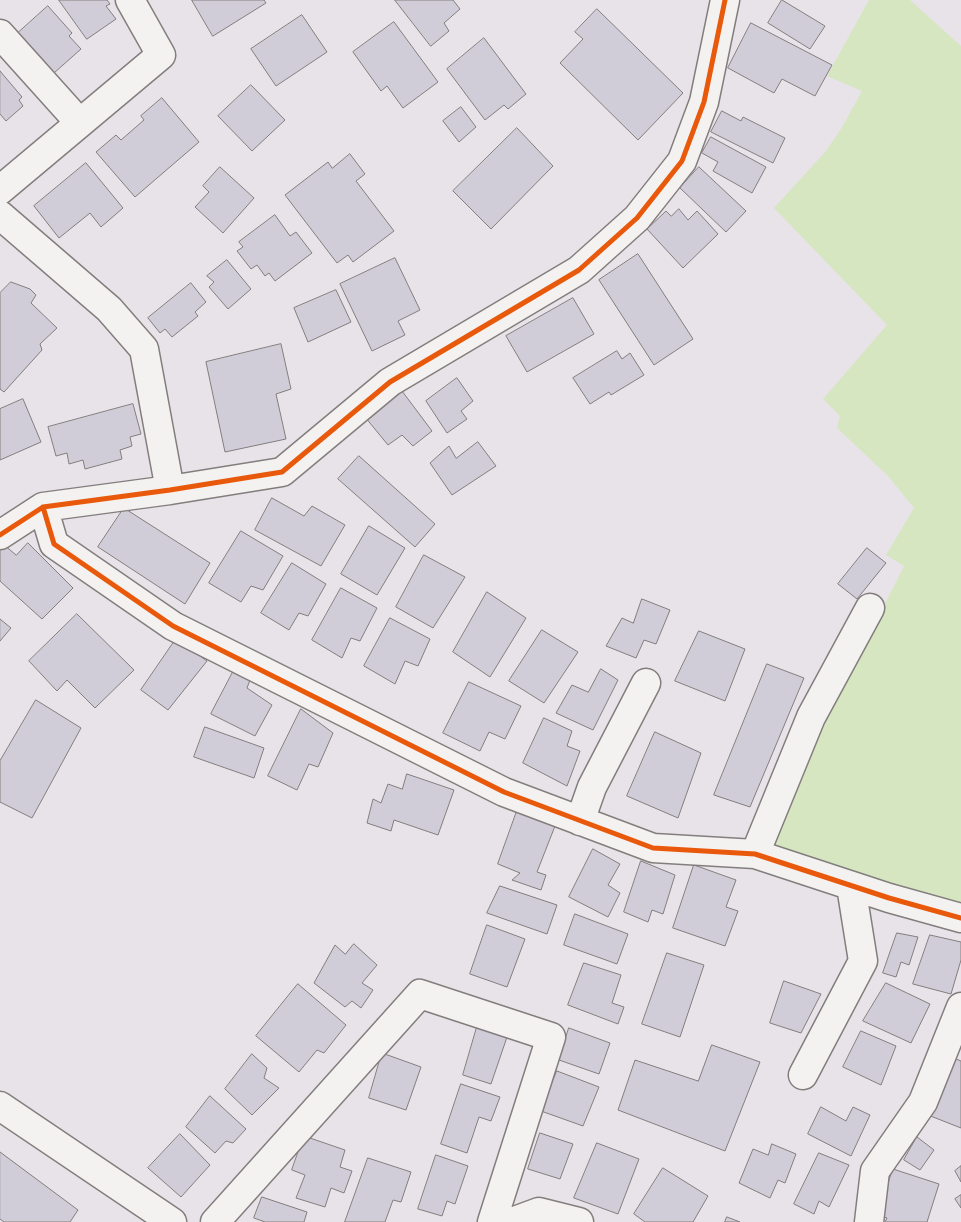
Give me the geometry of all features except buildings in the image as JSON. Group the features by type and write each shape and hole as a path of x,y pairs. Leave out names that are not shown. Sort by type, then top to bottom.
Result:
{"street":[{"path":"0,190 161,55 130,0"},
{"path":"0,535 43,507 170,490 282,472 390,382 579,270 637,218 682,161 704,102 724,0"},
{"path":"0,34 79,122"},
{"path":"0,215 109,309 144,349 170,490"},
{"path":"43,507 54,544 173,626 504,792 653,848 755,854 889,898 961,918"},
{"path":"755,854 811,717 870,608"},
{"path":"580,821 592,787 646,683"},
{"path":"803,1075 864,961 851,886"},
{"path":"216,1222 420,994 551,1037 492,1222"},
{"path":"869,1222 875,1171 923,1102 961,1007"},
{"path":"0,1106 172,1222"},
{"path":"512,1222 539,1212 579,1222"}],"green space":[{"path":"869,0 910,0 961,46 961,905 905,891 773,845 814,745 904,566 886,555 914,508 888,476 837,428 840,416 823,399 887,325 774,208 826,151 841,129 862,91 827,76"}],"cycle path":[{"path":"0,535 43,507 170,490 282,472 390,382 579,270 637,218 682,161 704,102 725,0"},
{"path":"43,507 54,544 173,626 504,792 653,848 755,854 889,898 961,918"}]}
